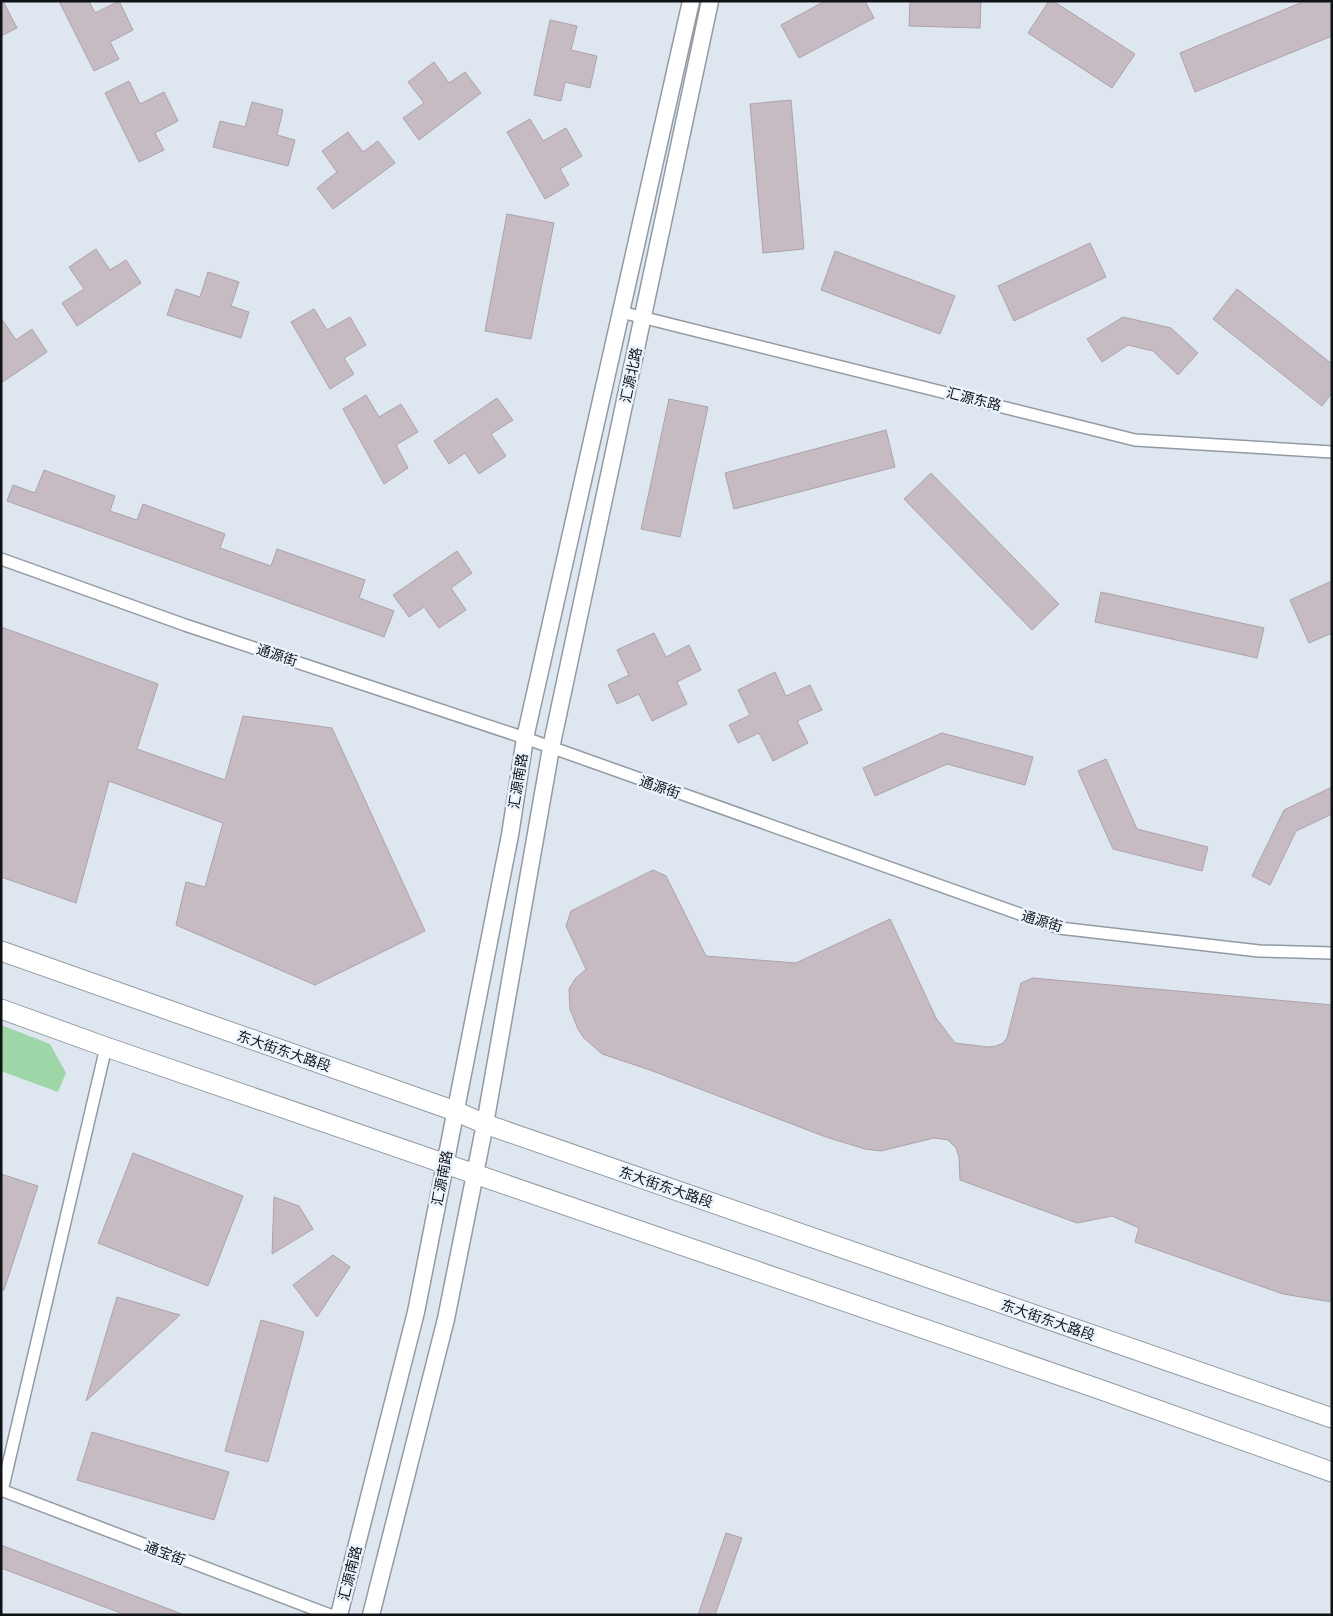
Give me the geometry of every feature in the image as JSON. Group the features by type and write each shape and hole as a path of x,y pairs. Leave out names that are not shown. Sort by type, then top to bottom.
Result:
{"main road":[{"name":"东大街东大路段","path":"1,951 455,1111 485,1124 1332,1418"},
{"path":"1,1009 106,1047 1096,1388 1332,1472"}],"street":[{"name":"汇源北路","path":"525,738 691,1"},
{"name":"汇源北路","path":"551,748 710,1"},
{"name":"汇源东路","path":"621,312 1135,440 1332,452"},
{"name":"通源街","path":"1,559 194,628 525,738 1059,928 1259,951 1332,953"},
{"name":"汇源南路","path":"339,1615 416,1312 510,835 525,738"},
{"name":"汇源南路","path":"371,1615 446,1319 485,1124 551,748"},
{"path":"2,1490 106,1047"},
{"name":"通宝街","path":"2,1490 330,1615"}],"green space":[{"path":"1,1025 50,1044 66,1073 58,1092 1,1071"}],"building":[{"path":"1,1 3,1 17,28 1,36"},
{"path":"59,1 89,1 95,13 119,1 133,30 110,42 119,59 94,71"},
{"path":"825,1 865,1 874,18 799,58 781,25"},
{"path":"910,1 981,1 980,28 909,26"},
{"path":"1049,1 1053,1 1135,54 1112,88 1028,33"},
{"path":"1305,1 1332,1 1332,36 1195,92 1180,53"},
{"path":"550,20 577,26 571,50 597,56 590,88 565,82 561,101 534,95"},
{"path":"434,62 449,83 465,72 481,93 419,140 403,118 424,103 408,82"},
{"path":"129,81 140,104 164,92 178,121 155,133 164,150 139,162 105,93"},
{"path":"791,100 804,249 763,253 750,104"},
{"path":"252,102 283,110 277,135 295,140 288,166 213,147 220,121 245,127"},
{"path":"530,119 543,141 566,128 582,156 560,169 569,185 545,199 507,132"},
{"path":"348,132 363,152 378,141 395,163 333,209 317,188 337,172 322,151"},
{"path":"507,214 554,223 531,339 485,331"},
{"path":"1090,243 1106,277 1014,321 998,286"},
{"path":"96,249 110,270 126,260 141,283 77,326 62,303 84,289 69,267"},
{"path":"835,251 955,296 940,334 821,290"},
{"path":"208,272 239,282 231,306 249,312 241,338 167,315 176,289 200,297"},
{"path":"1237,289 1332,364 1332,393 1322,406 1213,319"},
{"path":"314,309 327,330 350,317 366,345 344,358 354,374 330,389 291,322"},
{"path":"1123,317 1171,328 1198,353 1178,375 1153,351 1128,345 1102,362 1087,339"},
{"path":"1,318 16,340 32,329 47,352 1,383"},
{"path":"366,395 379,417 401,404 418,432 396,445 408,468 384,484 343,409"},
{"path":"497,398 513,420 491,434 506,456 479,474 465,453 449,464 434,441"},
{"path":"669,399 708,407 680,537 641,529"},
{"path":"886,430 895,467 734,509 725,473"},
{"path":"44,470 115,496 110,511 137,520 143,504 225,534 220,548 271,566 277,549 365,580 359,598 394,611 384,637 7,501 13,485 35,493"},
{"path":"931,473 1059,604 1032,630 904,499"},
{"path":"457,551 472,573 451,588 466,610 439,628 424,607 409,617 393,595"},
{"path":"1332,581 1332,633 1309,643 1290,600"},
{"path":"1101,592 1264,628 1257,658 1095,622"},
{"path":"1,627 158,684 137,749 225,780 243,716 332,728 425,931 315,985 176,925 186,882 205,887 223,823 109,781 76,903 1,877"},
{"path":"654,633 666,657 689,645 701,670 677,682 687,704 652,721 639,694 617,704 608,685 629,675 617,650"},
{"path":"775,672 786,696 810,685 822,710 797,721 808,743 773,761 759,733 738,743 729,725 750,715 738,690"},
{"path":"942,733 1033,757 1025,785 947,764 875,796 863,768"},
{"path":"1106,759 1137,829 1208,847 1202,871 1113,849 1078,771"},
{"path":"1332,787 1332,814 1296,831 1270,885 1252,876 1284,810"},
{"path":"653,870 666,876 706,956 796,963 890,919 936,1018 955,1043 988,1047 1003,1043 1007,1038 1021,983 1033,978 1332,1005 1332,1302 1283,1294 1135,1242 1139,1228 1112,1216 1077,1223 960,1180 959,1157 956,1148 948,1140 934,1138 881,1151 865,1149 826,1137 650,1070 602,1054 583,1037 570,1009 569,989 575,979 586,969 566,926 571,911"},
{"path":"133,1153 243,1196 208,1286 98,1243"},
{"path":"1,1174 38,1186 4,1290 1,1290"},
{"path":"274,1197 299,1206 313,1229 272,1254"},
{"path":"333,1255 350,1267 317,1317 293,1285"},
{"path":"117,1297 180,1315 86,1401"},
{"path":"261,1320 304,1332 268,1462 225,1451"},
{"path":"92,1432 229,1472 214,1520 77,1480"},
{"path":"726,1533 742,1538 715,1615 698,1615"},
{"path":"1,1545 182,1615 126,1615 1,1568"}]}
